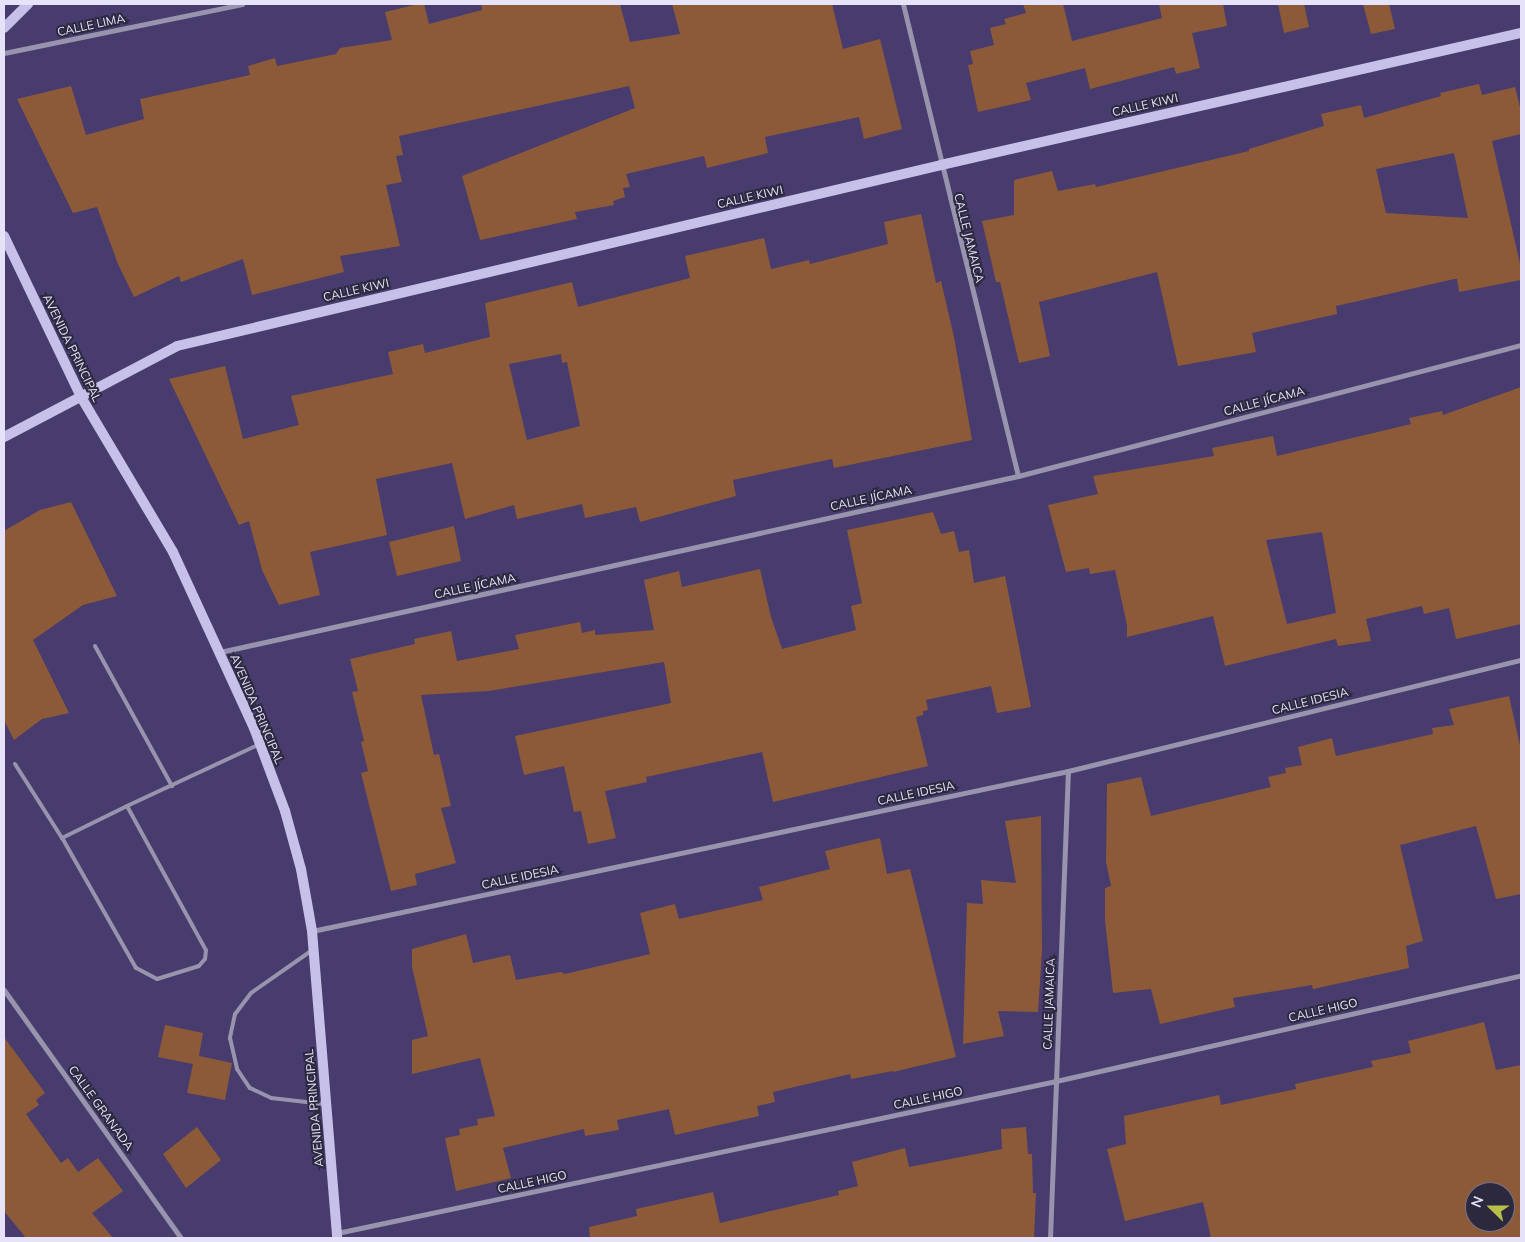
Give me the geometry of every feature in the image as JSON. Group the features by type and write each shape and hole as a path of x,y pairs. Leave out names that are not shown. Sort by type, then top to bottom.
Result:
{"street":[{"path":"4,28 28,4"},
{"name":"CALLE LIMA","path":"4,53 242,4"},
{"name":"CALLE JAMAICA","path":"903,4 1018,476"},
{"name":"CALLE KIWI","path":"4,436 177,346 941,165 1521,33"},
{"name":"AVENIDA PRINCIPAL","path":"4,236 81,397 173,552 220,652 260,744 285,811 301,869 312,931 337,1236"},
{"name":"CALLE JÍCAMA","path":"220,652 1018,476 1521,345"},
{"name":"CALLE IDESIA","path":"312,931 1068,771 1521,660"},
{"name":"CALLE JAMAICA","path":"1050,1238 1068,771"},
{"name":"CALLE HIGO","path":"337,1236 1056,1081 1521,975"},
{"name":"CALLE GRANADA","path":"4,990 181,1238"}],"lane":[{"path":"95,646 172,786"},
{"path":"62,838 260,744"},
{"path":"15,764 62,838 136,968 157,979 199,966 205,959 206,950 127,806"},
{"path":"314,949 251,993 235,1014 230,1038 237,1069 250,1088 271,1098 326,1104"}],"building":[{"path":"424,4 429,24 482,10 481,4 620,4 630,42 680,34 672,4 832,4 843,49 880,39 902,129 864,139 859,117 765,137 768,153 707,168 704,156 626,174 630,187 623,188 625,197 613,201 614,205 575,212 577,219 480,240 462,176 635,108 629,86 399,136 403,155 396,156 402,182 386,185 400,246 340,256 344,272 252,295 243,259 181,282 179,276 134,297 118,264 97,207 73,213 17,99 71,86 86,135 144,119 140,99 250,75 248,66 275,58 277,66 336,54 340,48 392,40 385,12"},
{"path":"1023,4 1063,4 1072,41 1162,18 1159,4 1223,4 1227,26 1192,33 1200,68 1176,74 1174,67 1090,89 1085,68 1026,83 1031,100 978,112 968,65 973,64 970,51 994,45 990,28 1006,24 1004,19 1026,13"},
{"path":"1278,4 1304,4 1309,27 1284,33"},
{"path":"1363,4 1389,4 1395,29 1371,34"},
{"path":"1479,84 1482,95 1515,87 1521,111 1521,134 1492,141 1521,268 1521,280 1459,292 1457,279 1454,279 1336,306 1337,314 1252,333 1256,352 1178,366 1157,272 1039,302 1050,356 1019,363 1000,282 996,282 982,221 1014,215 1014,180 1052,171 1058,191 1095,184 1096,187 1249,151 1249,149 1324,126 1321,114 1361,105 1364,118 1441,96 1440,93","holes":["1454,153 1468,218 1386,213 1376,169"]},
{"path":"921,214 936,283 941,281 954,337 972,440 834,468 832,459 733,480 736,496 640,522 636,507 585,518 582,504 517,519 514,505 465,519 452,463 376,479 387,535 310,552 320,595 279,605 262,570 249,521 239,525 169,379 225,366 243,439 299,425 291,396 393,374 388,352 423,344 425,353 490,337 485,303 572,282 578,307 690,278 685,256 764,238 771,269 809,260 810,264 888,244 884,222","holes":["561,354 562,363 567,362 580,426 527,440 509,364"]},
{"path":"1521,387 1521,624 1456,639 1449,608 1424,614 1422,606 1366,619 1371,641 1338,646 1336,639 1225,666 1213,616 1127,637 1127,625 1115,570 1090,574 1089,568 1066,572 1048,505 1098,494 1093,476 1214,456 1212,448 1273,436 1277,456 1411,424 1409,418 1442,411 1443,415","holes":["1322,532 1336,613 1287,624 1266,540"]},
{"path":"71,502 117,596 83,605 33,640 69,713 42,719 14,740 4,720 4,531 40,510"},
{"path":"933,512 941,534 954,531 959,552 969,550 974,583 1005,576 1031,707 997,713 991,686 926,700 928,710 923,711 923,715 916,717 928,766 773,802 762,752 646,777 647,782 605,791 616,838 588,844 581,811 574,812 564,766 524,775 515,736 671,703 664,662 489,691 421,695 434,755 439,754 451,806 441,808 456,863 415,874 417,885 391,891 361,773 368,771 361,742 364,741 352,692 358,691 350,659 415,644 414,639 451,631 457,661 519,649 515,635 580,622 582,633 595,630 595,635 654,630 644,580 679,571 682,587 760,569 771,617 782,649 856,630 851,606 862,603 847,530"},
{"path":"454,526 461,561 397,576 389,542"},
{"path":"1509,696 1521,750 1521,894 1496,899 1476,826 1400,845 1423,941 1406,946 1409,968 1313,989 1312,985 1233,998 1235,1007 1160,1024 1151,989 1113,993 1105,920 1105,888 1111,886 1106,862 1107,784 1141,777 1151,816 1271,787 1268,777 1286,773 1285,768 1302,765 1298,747 1332,738 1336,756 1433,734 1432,728 1454,725 1449,709"},
{"path":"1041,816 1042,951 1038,1012 998,1011 1004,1036 963,1044 967,903 983,904 981,880 1016,883 1005,821"},
{"path":"880,838 887,874 910,869 956,1057 893,1072 851,1079 850,1074 773,1092 775,1102 757,1106 759,1116 675,1135 669,1109 617,1120 619,1130 585,1136 584,1129 503,1148 511,1178 456,1191 445,1138 460,1135 459,1129 478,1125 477,1119 495,1116 480,1058 412,1074 412,1040 428,1036 412,967 412,949 466,934 473,963 510,955 516,980 561,972 565,974 650,954 640,913 675,904 679,919 763,900 759,887 830,869 825,851"},
{"path":"1484,1022 1496,1070 1521,1065 1521,1238 1211,1238 1203,1202 1125,1221 1107,1149 1126,1144 1124,1116 1219,1095 1221,1105 1296,1089 1295,1084 1373,1067 1371,1061 1411,1053 1408,1041"},
{"path":"165,1025 203,1033 199,1056 232,1063 225,1100 187,1093 193,1064 158,1057"},
{"path":"4,1037 45,1093 36,1100 39,1105 26,1114 61,1163 68,1158 78,1172 98,1158 123,1191 92,1213 113,1238 26,1238 4,1211"},
{"path":"197,1127 221,1160 186,1188 163,1154"},
{"path":"1026,1127 1028,1154 1032,1154 1033,1193 1036,1193 1034,1238 590,1238 589,1227 637,1216 636,1209 713,1192 720,1223 839,1195 838,1191 858,1186 852,1162 905,1148 909,1167 1002,1149 1001,1129"}]}
